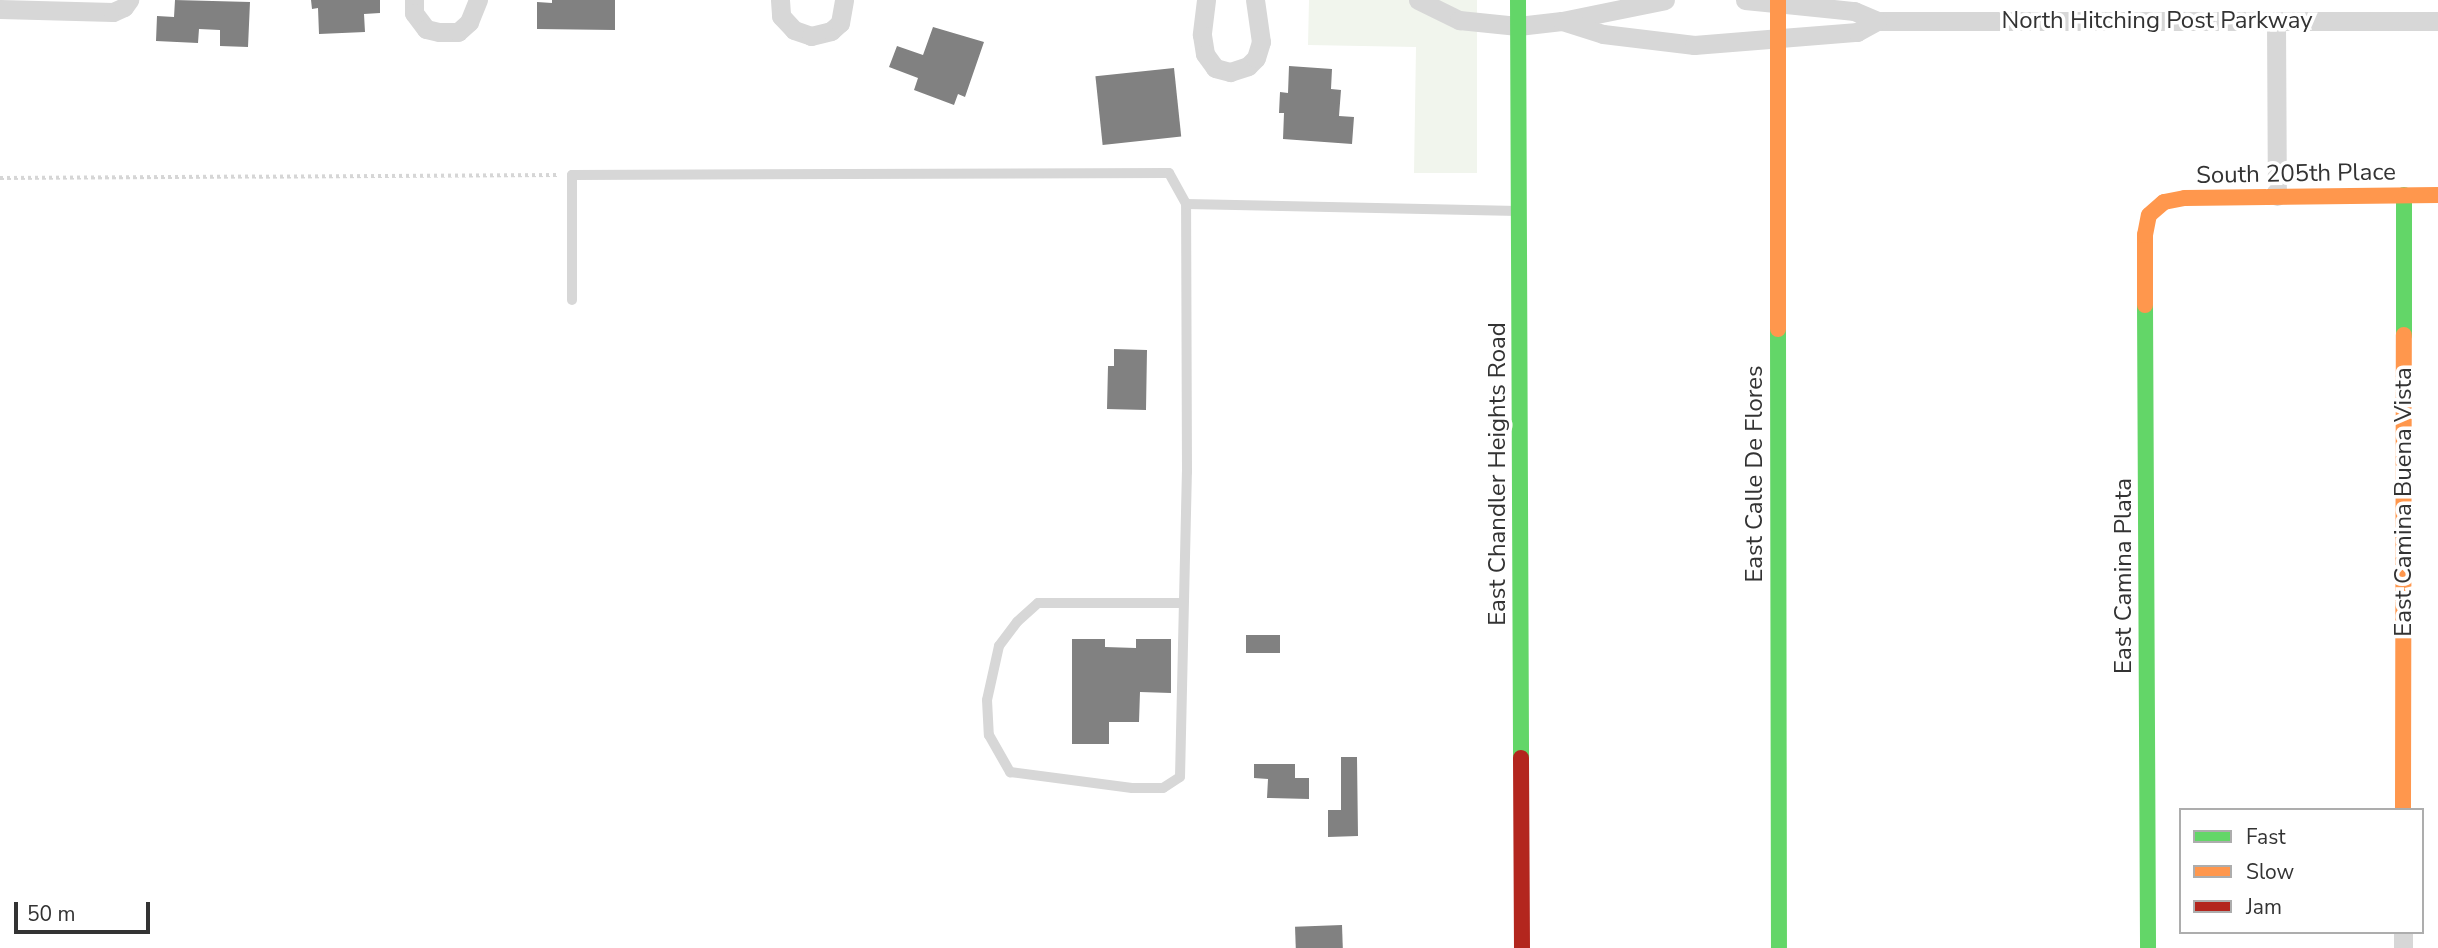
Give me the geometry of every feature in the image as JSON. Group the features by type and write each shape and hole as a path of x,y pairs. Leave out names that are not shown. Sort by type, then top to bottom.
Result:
{"street":[{"path":"0,9 113,12 124,7 129,0"},
{"path":"414,0 414,13 426,29 439,32 458,32 469,22 478,0"},
{"path":"780,0 781,16 794,30 811,36 831,31 840,23 844,0"},
{"path":"1206,0 1202,35 1205,54 1215,68 1230,72 1248,66 1256,58 1261,42 1255,0"},
{"name":"North Hitching Post Parkway","path":"1418,0 1459,20 1518,26 1562,21 1665,0"},
{"name":"East Chandler Heights Road","path":"1518,0 1522,948"},
{"name":"North Hitching Post Parkway","path":"1745,0 1778,1 1854,11 1877,21 2438,21"},
{"name":"East Calle De Flores","path":"1778,1 1779,948"},
{"name":"North Hitching Post Parkway","path":"1562,21 1604,34 1695,45 1857,32 1877,21"},
{"path":"2277,21 2277,197"},
{"name":"East Camina Buena Vista","path":"2403,808 2404,195"},
{"name":"South 205th Place","path":"2156,206 2185,198 2438,195"},
{"name":"East Camina Plata","path":"2148,948 2145,235 2149,215 2156,206"}],"lane":[{"path":"572,300 572,175 1169,173 1186,204 1187,472 1180,776 1163,788 1132,788 1010,772 989,735 987,700 999,646 1017,622 1038,603 1183,603"},
{"path":"1186,204 1519,211"}],"path":[{"path":"0,178 572,175"}],"shaded area":[{"path":"1309,0 1477,0 1477,173 1414,173 1416,47 1308,45"}],"building":[{"path":"175,0 250,2 248,47 220,46 220,30 199,29 198,43 156,41 157,16 174,17"},
{"path":"311,0 380,0 380,13 364,14 365,32 319,34 318,8 312,9"},
{"path":"552,0 615,0 615,30 537,29 537,2 552,3"},
{"path":"933,27 984,42 965,97 958,94 954,105 914,90 918,78 889,67 897,46 923,55"},
{"path":"1289,66 1332,69 1331,89 1341,90 1339,116 1354,117 1352,144 1283,139 1284,113 1279,113 1280,92 1288,93"},
{"path":"1174,68 1181,137 1103,145 1095,76"},
{"path":"1114,349 1147,350 1146,410 1107,409 1108,366 1114,366"},
{"path":"1246,635 1280,635 1280,653 1246,653"},
{"path":"1072,639 1105,639 1105,647 1136,648 1136,639 1171,639 1171,693 1140,692 1139,722 1109,722 1109,744 1072,744"},
{"path":"1341,757 1357,757 1358,836 1328,837 1328,810 1341,810"},
{"path":"1254,764 1295,764 1295,778 1309,778 1309,799 1267,798 1268,779 1254,778"},
{"path":"1342,925 1343,948 1296,948 1295,927"}],"traffic: fast":[{"path":"1518,0 1521,758"},
{"path":"2404,195 2404,335"},
{"path":"2145,305 2148,948"},
{"path":"1778,329 1779,948"}],"traffic: slow":[{"path":"1778,0 1778,329"},
{"path":"2145,305 2145,235 2149,215 2164,202 2185,198 2438,195"},
{"path":"2403,808 2404,335"}],"traffic: jam":[{"path":"1521,758 1522,948"}]}
